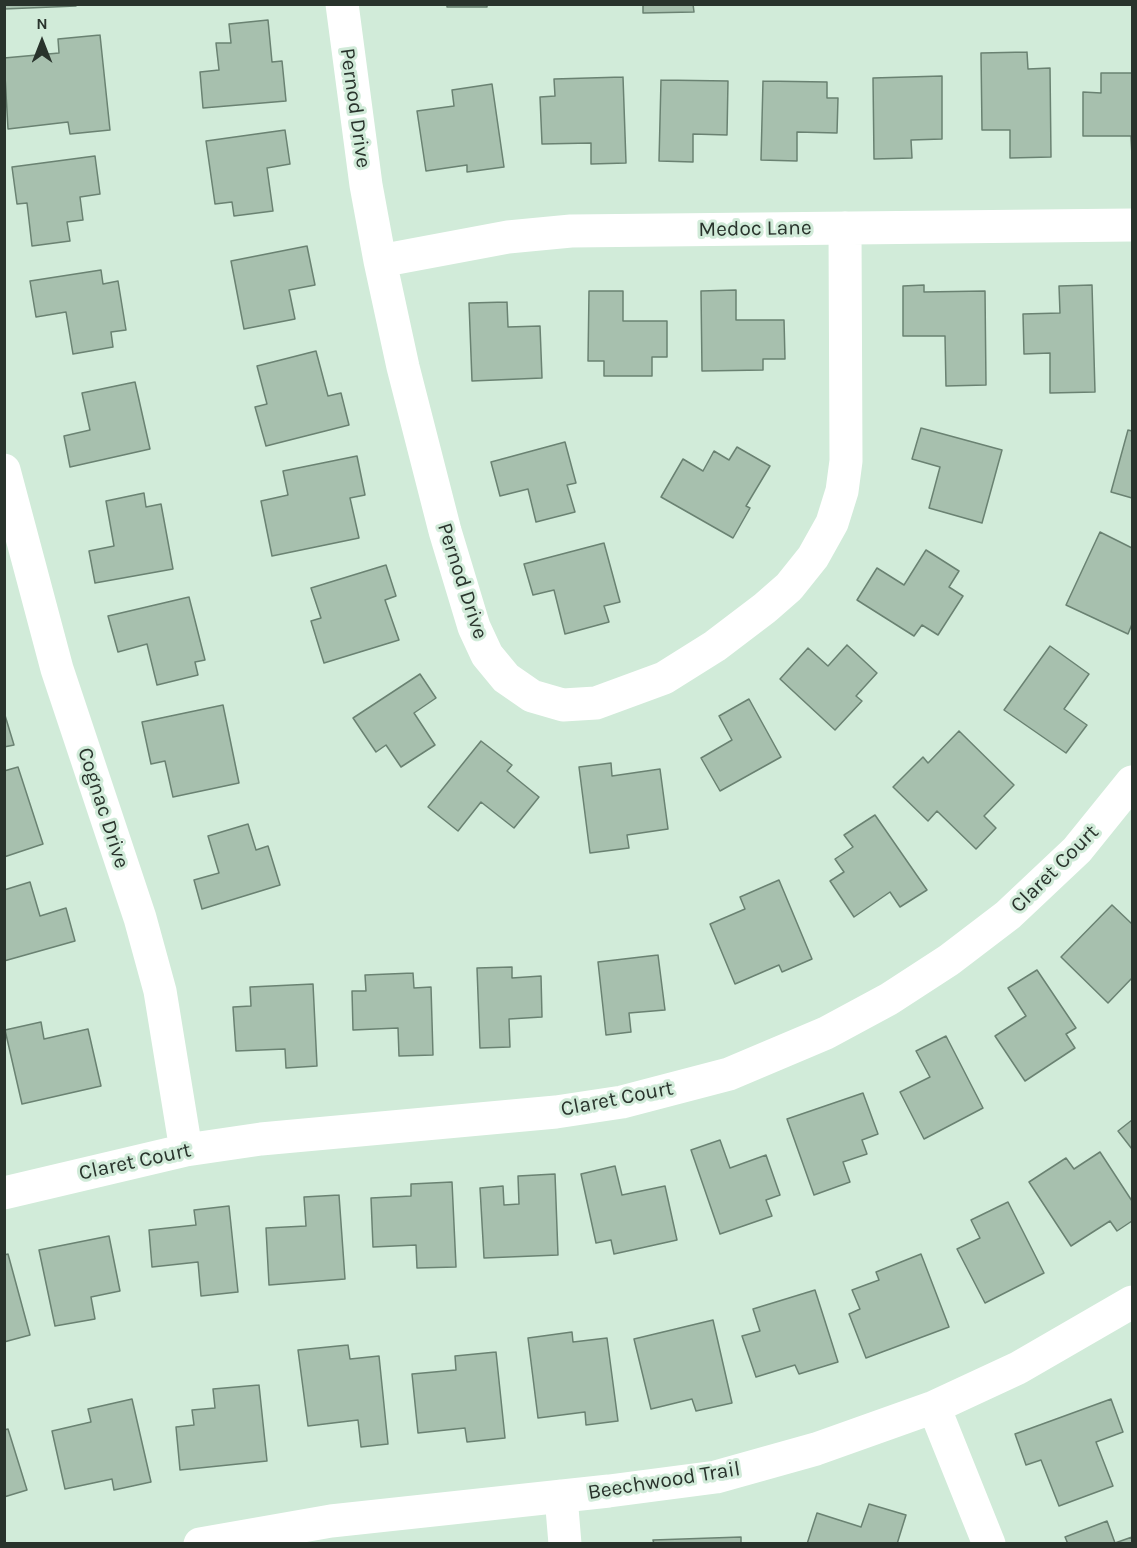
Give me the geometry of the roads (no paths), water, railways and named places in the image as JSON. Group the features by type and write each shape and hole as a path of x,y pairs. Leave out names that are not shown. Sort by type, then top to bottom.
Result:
{"street":[{"name":"Pernod Drive","path":"342,4 366,185 380,261 403,367 446,531 474,627 487,655 506,678 532,696 563,705 596,703 664,678 715,646 757,614 789,586 813,557 832,523 842,491 846,461 845,228"},
{"name":"Medoc Lane","path":"380,261 508,237 571,231 1132,225"},
{"name":"Cognac Drive","path":"4,470 57,669 140,918 160,991 186,1150"},
{"name":"Claret Court","path":"4,1193 93,1170 186,1150 261,1139 556,1112 622,1102 729,1074 826,1034 889,999 950,960 1008,915 1077,850 1132,782"},
{"name":"Beechwood Trail","path":"200,1544 331,1521 716,1477 816,1449 934,1407 1018,1368 1132,1302"},
{"path":"934,1407 988,1544"},
{"path":"561,1496 565,1544"}]}
